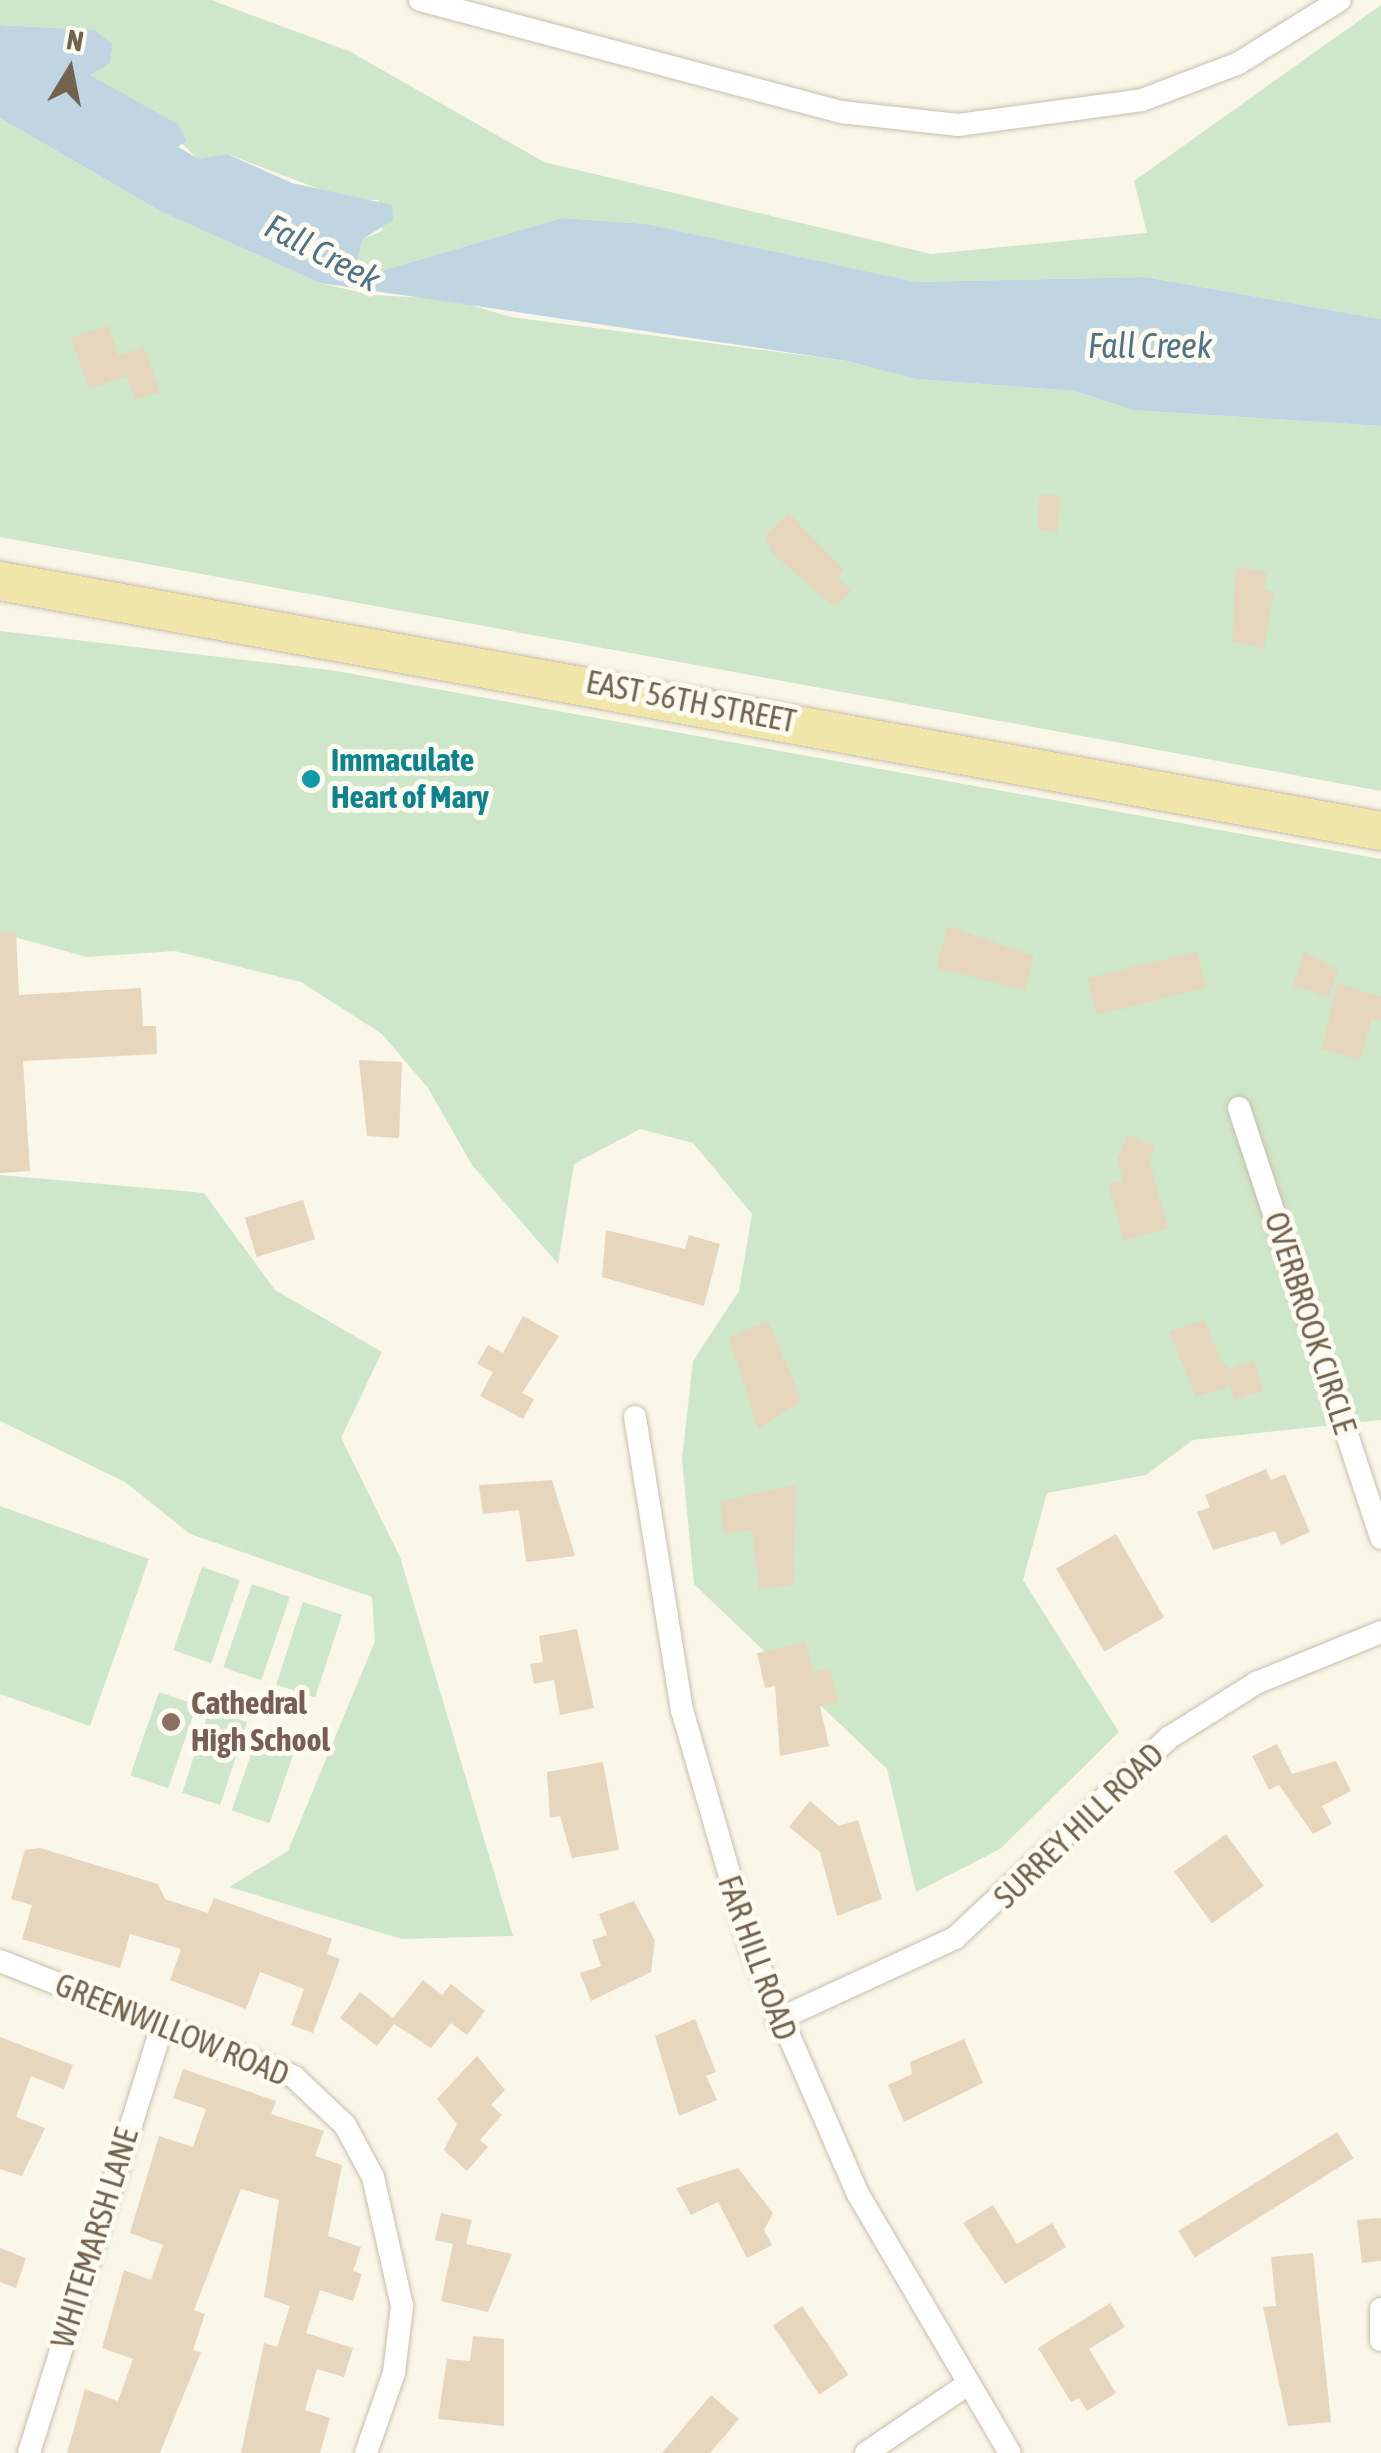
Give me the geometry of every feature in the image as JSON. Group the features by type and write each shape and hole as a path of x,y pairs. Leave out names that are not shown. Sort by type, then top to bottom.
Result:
{"main road":[{"name":"EAST 56TH STREET","path":"0,581 1381,830"}],"street":[{"path":"420,0 825,108 958,125 1142,100 1237,64 1340,0"},
{"name":"OVERBROOK CIRCLE","path":"1239,1108 1381,1538"},
{"name":"FAR HILL ROAD","path":"635,1417 693,1759 777,2020 858,2194 1010,2453"},
{"name":"SURREY HILL ROAD","path":"777,2020 955,1938 1170,1737 1256,1682 1381,1632"},
{"name":"GREENWILLOW ROAD","path":"0,1961 294,2077 338,2117 368,2167 402,2306 394,2373 366,2453"},
{"name":"WHITEMARSH LANE","path":"28,2453 163,2023"},
{"path":"1381,2309 1381,2340"},
{"path":"866,2453 968,2384"}],"green space":[{"path":"0,0 211,0 349,51 544,162 931,254 1147,233 1134,181 1381,5 1381,319 1145,277 917,282 647,224 562,218 367,275 357,261 363,239 382,231 379,200 348,200 227,154 199,160 145,108 89,74 110,63 113,46 95,30 0,25"},
{"path":"0,118 160,211 320,283 371,295 451,299 511,317 847,361 916,379 1075,391 1132,410 1381,426 1381,791 0,537"},
{"path":"0,631 330,670 1381,859 1381,1420 1193,1440 1146,1475 1047,1493 1023,1580 1119,1732 1000,1849 916,1892 887,1769 694,1584 682,1459 693,1361 739,1291 752,1214 693,1143 640,1129 574,1164 558,1264 472,1165 428,1088 382,1034 301,982 175,951 87,957 0,933"},
{"path":"0,1175 204,1193 275,1290 382,1352 341,1438 400,1557 513,1936 402,1939 229,1887 288,1851 375,1641 372,1597 190,1534 125,1482 0,1421"},
{"path":"0,1506 149,1559 90,1726 0,1694"},
{"path":"202,1567 240,1580 211,1663 173,1650"},
{"path":"252,1584 290,1597 261,1680 223,1667"},
{"path":"303,1602 342,1615 315,1697 276,1685"},
{"path":"159,1692 197,1705 168,1788 130,1775"},
{"path":"209,1710 247,1722 220,1805 182,1793"},
{"path":"260,1728 298,1741 269,1823 232,1810"}],"water":[{"name":"Fall Creek","path":"0,25 95,30 113,45 110,63 90,75 179,125 186,141 178,147 199,159 227,154 292,183 392,205 393,220 363,239 357,261 367,275 562,218 647,224 917,282 1145,277 1381,319 1381,426 1132,410 1075,391 916,379 847,361 320,283 160,211 0,118"}],"building":[{"path":"108,325 119,356 144,347 160,392 135,400 127,376 89,389 71,337"},
{"path":"1040,494 1061,496 1058,532 1037,530"},
{"path":"789,513 844,570 837,576 851,591 835,607 774,555 765,536"},
{"path":"1236,567 1267,572 1264,590 1274,592 1264,648 1232,642"},
{"path":"948,926 1034,956 1025,990 936,968"},
{"path":"16,932 19,995 141,988 143,1026 156,1026 157,1054 23,1061 30,1171 0,1173 0,933"},
{"path":"1197,951 1206,988 1097,1015 1087,978"},
{"path":"1304,951 1338,971 1329,997 1293,986"},
{"path":"1337,983 1381,997 1381,1021 1372,1018 1360,1060 1322,1049"},
{"path":"359,1060 402,1062 399,1138 367,1136"},
{"path":"1128,1135 1156,1147 1149,1160 1168,1228 1124,1241 1108,1184 1123,1180 1117,1159"},
{"path":"303,1200 315,1239 257,1257 245,1218"},
{"path":"606,1230 685,1249 689,1235 720,1244 704,1306 602,1277"},
{"path":"523,1316 559,1336 522,1393 534,1399 523,1419 480,1396 493,1372 477,1364 488,1345 503,1353"},
{"path":"1204,1320 1221,1360 1230,1369 1254,1361 1263,1390 1234,1400 1230,1386 1196,1397 1169,1331"},
{"path":"768,1321 802,1401 758,1429 729,1338"},
{"path":"1266,1469 1271,1480 1285,1474 1310,1532 1281,1545 1275,1531 1213,1550 1197,1512 1210,1507 1205,1495"},
{"path":"552,1480 575,1556 526,1562 519,1510 483,1514 479,1485"},
{"path":"796,1485 794,1585 759,1589 752,1530 724,1534 720,1501"},
{"path":"1116,1534 1164,1617 1104,1652 1056,1569"},
{"path":"577,1629 594,1708 560,1715 554,1680 534,1684 530,1664 543,1662 539,1636"},
{"path":"806,1642 813,1672 830,1669 838,1703 820,1706 829,1746 780,1756 775,1686 765,1688 757,1653"},
{"path":"1277,1744 1292,1774 1336,1761 1351,1791 1322,1806 1332,1824 1313,1834 1279,1785 1269,1790 1252,1756"},
{"path":"603,1762 619,1850 572,1858 560,1816 550,1818 547,1772"},
{"path":"810,1801 839,1826 858,1820 882,1899 837,1916 820,1852 789,1827"},
{"path":"1226,1834 1264,1886 1212,1923 1174,1872"},
{"path":"40,1848 158,1884 165,1899 208,1913 214,1898 332,1939 327,1954 340,1959 313,2033 291,2025 304,1989 260,1972 246,2009 170,1980 181,1949 130,1934 120,1968 22,1939 32,1905 11,1899 25,1850"},
{"path":"634,1901 655,1941 651,1972 591,2001 580,1973 601,1966 592,1940 607,1935 599,1914"},
{"path":"423,1980 442,1995 451,1984 485,2011 467,2035 451,2023 431,2048 394,2024 377,2046 340,2018 360,1992 393,2018"},
{"path":"695,2019 716,2072 706,2076 717,2100 679,2116 655,2036"},
{"path":"0,2037 73,2065 64,2089 31,2076 16,2117 45,2128 22,2176 0,2169"},
{"path":"964,2039 983,2083 904,2122 888,2085 912,2074 910,2062"},
{"path":"477,2056 505,2090 491,2105 502,2115 480,2140 488,2147 467,2171 444,2150 457,2124 437,2099"},
{"path":"183,2069 276,2101 271,2114 324,2131 315,2156 342,2165 328,2236 361,2247 353,2271 362,2274 353,2301 320,2290 306,2333 353,2348 344,2377 317,2369 305,2410 330,2418 320,2453 241,2453 264,2343 277,2347 290,2306 264,2297 279,2200 241,2189 194,2310 205,2314 193,2350 201,2352 160,2453 67,2453 85,2389 118,2401 133,2359 102,2348 124,2270 151,2280 163,2245 130,2233 159,2136 193,2147 206,2109 173,2098"},
{"path":"1337,2132 1353,2158 1195,2257 1178,2231"},
{"path":"738,2168 773,2213 764,2230 772,2245 747,2258 718,2202 691,2215 676,2188"},
{"path":"993,2205 1017,2244 1052,2223 1066,2247 1005,2284 963,2223"},
{"path":"441,2213 472,2220 466,2244 512,2254 488,2312 441,2301 453,2244 435,2240"},
{"path":"1381,2218 1381,2261 1362,2263 1357,2220"},
{"path":"0,2248 26,2258 16,2288 0,2282"},
{"path":"1313,2253 1331,2422 1288,2426 1263,2307 1276,2306 1271,2257"},
{"path":"1110,2303 1125,2327 1089,2349 1116,2393 1087,2411 1079,2398 1071,2402 1038,2348"},
{"path":"802,2306 848,2375 819,2394 773,2326"},
{"path":"473,2336 504,2339 504,2426 438,2419 447,2359 470,2361"},
{"path":"711,2395 739,2419 710,2453 662,2453"}],"place":[{"name":"Immaculate Heart of Mary","path":"311,779"},
{"name":"Cathedral High School","path":"171,1722"}]}
